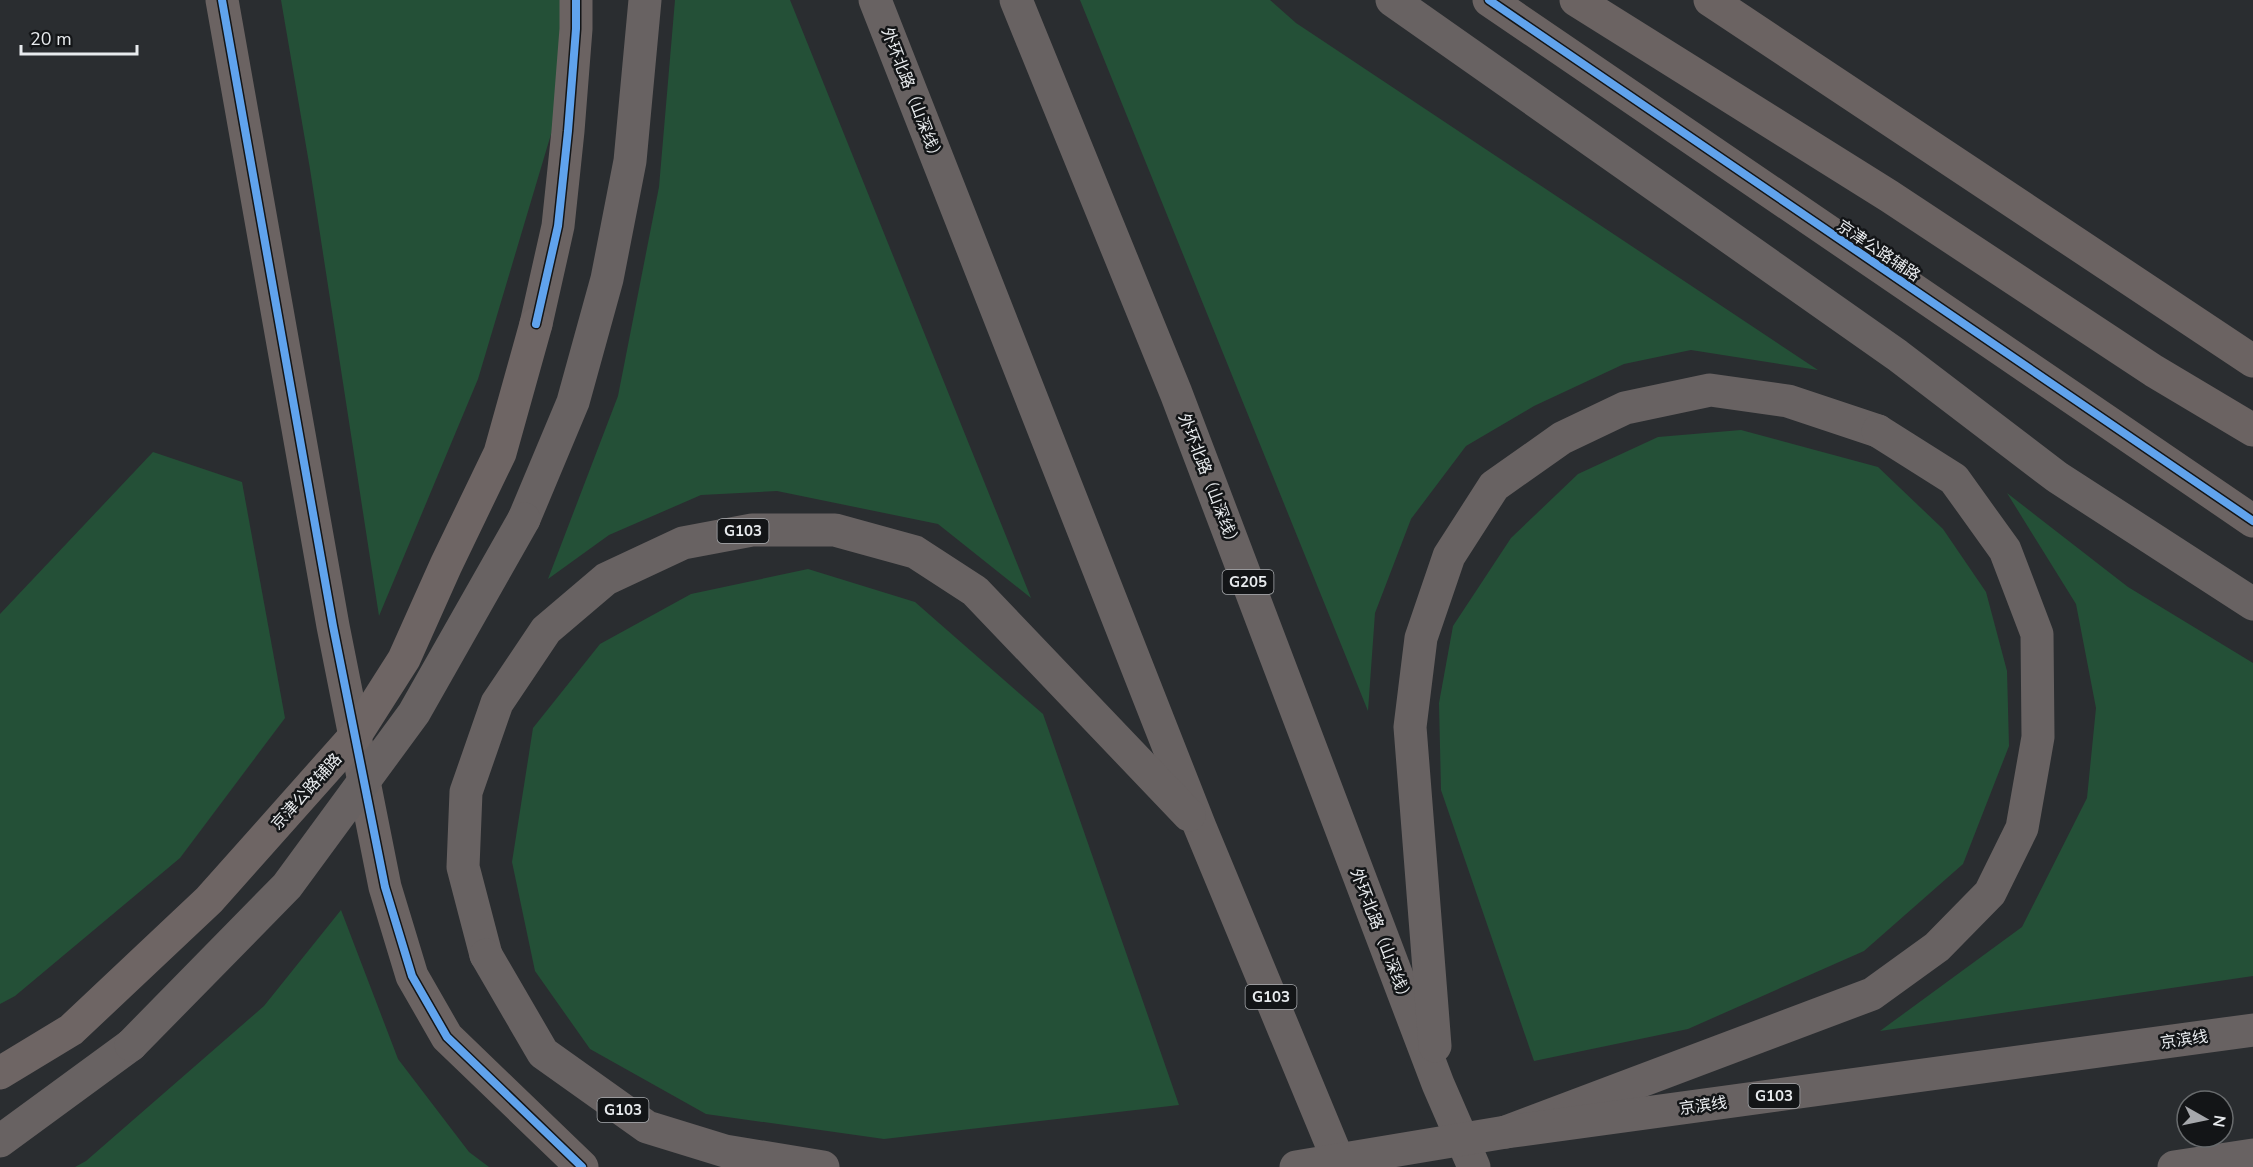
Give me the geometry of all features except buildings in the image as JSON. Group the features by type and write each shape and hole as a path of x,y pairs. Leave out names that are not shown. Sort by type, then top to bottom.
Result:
{"highway":[{"path":"0,1141 131,1045 287,886 414,713 524,519 573,402 607,279 630,161 645,0"},
{"name":"外环北路（山深线）","path":"875,0 1200,827"},
{"name":"外环北路（山深线）","path":"1016,0 1176,393 1438,1083 1474,1167"},
{"path":"1392,0 1897,355 2057,477 2253,604"},
{"path":"1438,1083 1410,727 1421,638 1449,556 1494,486 1562,438 1625,408 1710,390 1788,401 1878,431 1954,479 2005,550 2037,634 2038,737 2026,806 2022,828 1990,893 1937,946 1872,993 1506,1132"},
{"name":"G103","path":"823,1167 725,1151 647,1128 543,1053 486,955 463,867 466,792 497,703 546,630 606,579 683,543 752,530 835,530 915,552 975,591 1200,827 1341,1167"},
{"name":"京滨线","path":"1296,1167 1506,1132 2253,1030"},
{"path":"2174,1167 2253,1155"}],"main road":[{"name":"京津公路辅路","path":"0,1073 71,1030 209,900 355,736 404,659 500,453 536,324"}],"street":[{"path":"222,0 333,626 385,887 412,976 447,1037 582,1167"},
{"path":"536,324 558,226 571,97 576,0"},
{"name":"京津公路辅路","path":"1489,0 2253,521"},
{"path":"1576,0 1889,196 2154,371 2253,430"},
{"path":"1710,0 2253,361"}],"green space":[{"path":"281,0 591,0 478,379 379,616 310,169"},
{"path":"675,0 790,0 1031,598 938,524 777,491 701,495 609,535 548,579 618,396 659,187"},
{"path":"1080,0 1270,0 1296,23 1818,370 1691,350 1624,364 1534,406 1466,446 1411,519 1375,613 1368,711"},
{"path":"1741,430 1878,467 1943,529 1986,592 2007,671 2009,746 1963,864 1864,951 1688,1029 1534,1061 1441,790 1439,703 1453,626 1511,538 1578,474 1658,437"},
{"path":"153,452 242,482 285,718 180,858 15,996 0,1004 0,614"},
{"path":"2007,493 2128,587 2253,663 2253,976 1880,1031 2022,927 2087,798 2096,708 2076,604"},
{"path":"808,569 915,602 1043,714 1179,1105 884,1139 706,1114 590,1049 535,971 512,862 533,728 600,644 691,594"},
{"path":"341,910 398,1059 469,1152 489,1167 75,1167 86,1161 264,1006"}],"cycle path":[{"path":"222,0 333,626 385,887 412,976 447,1037 582,1167"},
{"path":"536,324 558,226 568,131 576,0"},
{"path":"1489,0 2253,521"}]}
